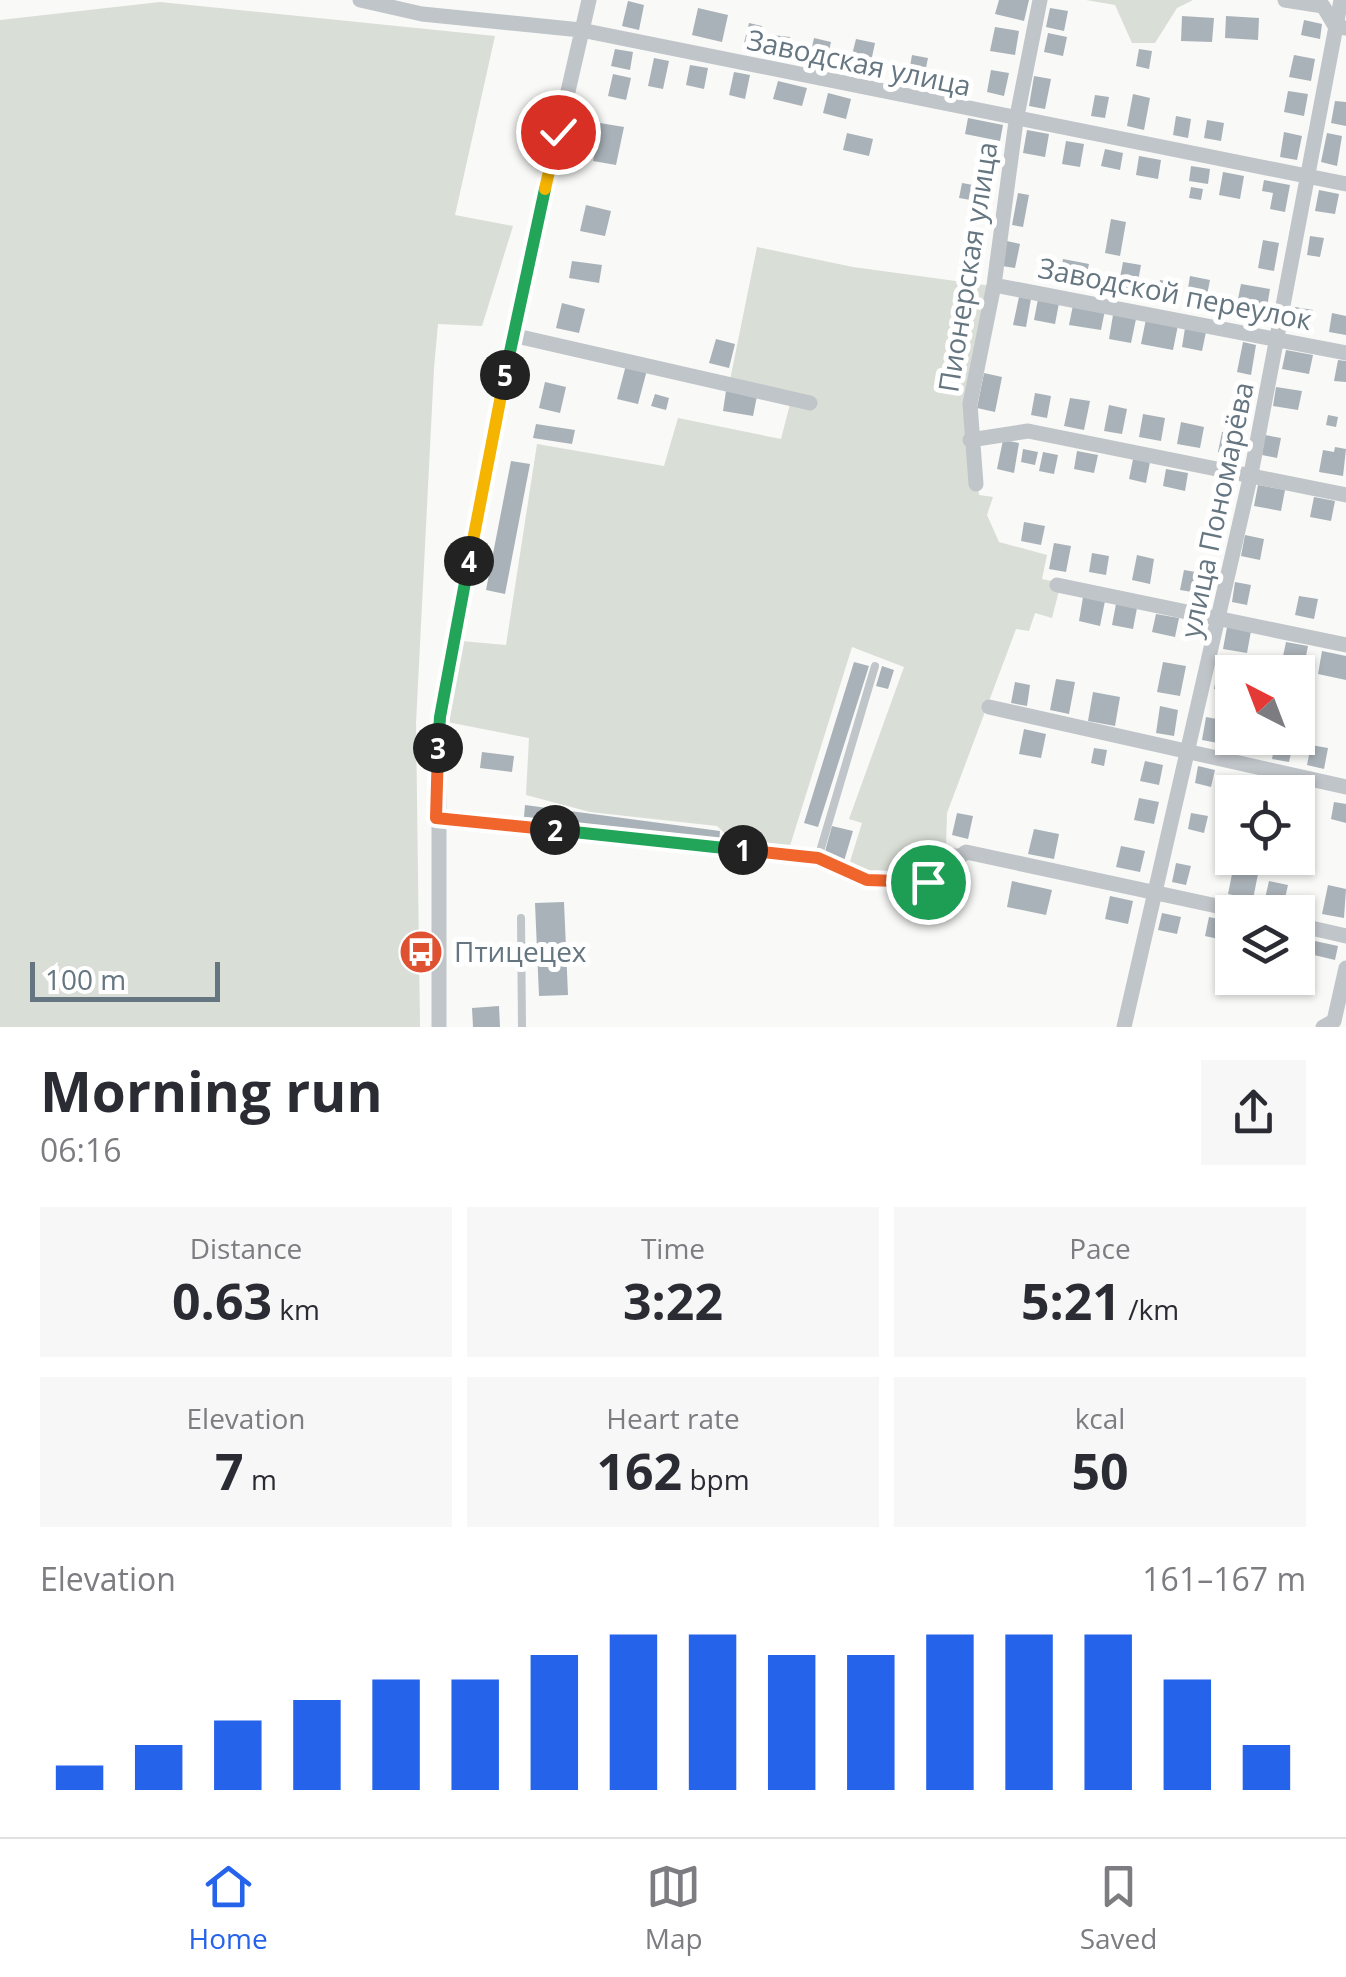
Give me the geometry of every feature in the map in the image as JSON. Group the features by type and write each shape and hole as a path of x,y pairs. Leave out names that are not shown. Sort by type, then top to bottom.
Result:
{"street":[{"name":"Заводская улица","path":"360,0 422,14 581,30 1016,121 1346,184"},
{"path":"439,1027 436,818 440,717 512,335 589,0"},
{"name":"Пионерская улица","path":"976,484 970,404 994,284 1016,121 1040,0"},
{"path":"1285,0 1324,6 1340,27"},
{"name":"улица Пономарёва","path":"1124,1027 1280,338 1308,175 1340,27 1341,0"},
{"name":"Заводской переулок","path":"994,284 1346,353"},
{"path":"512,335 810,402"},
{"path":"970,440 1028,432 1346,495"},
{"path":"1057,585 1346,644"},
{"path":"989,708 1346,787"},
{"path":"436,818 818,858 867,880 928,882 966,852 1215,905"},
{"path":"1315,929 1346,936"},
{"path":"1324,1027 1334,1021 1346,968"}],"lane":[{"path":"818,858 875,666"},
{"path":"521,918 522,1027"}],"shaded area":[{"path":"1086,0 1193,0 1177,8 1155,43 1132,43 1115,5"},
{"path":"160,2 495,36 455,215 513,226 482,326 438,324 434,368 416,723 420,1027 0,1027 0,20"},
{"path":"757,247 853,267 992,286 968,402 979,495 993,497 987,515 999,542 1047,555 1042,579 1061,583 1052,618 1035,613 1029,631 1016,629 947,813 946,847 967,849 926,878 870,877 848,868 862,823 849,819 904,667 852,647 789,849 732,840 717,826 590,812 526,795 529,738 447,722 461,641 506,645 537,444 664,466 678,418 781,439 791,400 730,380"}],"building":[{"path":"999,0 1029,0 1024,21 995,14"},
{"path":"628,1 644,5 639,30 622,26"},
{"path":"698,8 728,15 722,42 692,35"},
{"path":"1050,8 1068,11 1064,31 1046,27"},
{"path":"1182,16 1214,18 1212,42 1181,41"},
{"path":"1226,16 1259,18 1258,40 1225,38"},
{"path":"1304,20 1322,24 1320,39 1301,35"},
{"path":"749,23 762,26 756,50 743,47"},
{"path":"995,27 1019,31 1015,55 990,51"},
{"path":"1048,33 1067,37 1063,56 1044,52"},
{"path":"772,35 790,37 788,55 770,53"},
{"path":"814,38 831,42 826,64 809,61"},
{"path":"856,39 875,43 869,71 849,67"},
{"path":"615,49 633,52 630,70 611,66"},
{"path":"1139,49 1152,51 1149,69 1136,66"},
{"path":"912,55 928,58 923,82 908,78"},
{"path":"1294,55 1315,59 1311,81 1289,77"},
{"path":"654,58 669,61 663,89 648,86"},
{"path":"690,65 708,68 704,89 686,85"},
{"path":"991,70 1009,73 1004,96 987,92"},
{"path":"734,72 750,75 745,99 729,95"},
{"path":"613,74 631,78 626,100 608,96"},
{"path":"1034,76 1051,79 1045,109 1029,106"},
{"path":"778,81 807,88 802,106 773,99"},
{"path":"1288,91 1308,94 1304,116 1284,112"},
{"path":"828,93 851,99 846,119 823,113"},
{"path":"1133,94 1150,98 1144,130 1127,126"},
{"path":"1095,95 1109,97 1105,118 1091,116"},
{"path":"1335,101 1346,102 1346,126 1331,123"},
{"path":"1176,116 1191,119 1188,138 1173,135"},
{"path":"968,118 1003,125 1000,141 965,134"},
{"path":"1207,120 1224,123 1221,141 1204,138"},
{"path":"600,123 624,127 616,165 593,161"},
{"path":"1027,130 1049,134 1045,157 1023,153"},
{"path":"1284,132 1302,136 1297,160 1280,157"},
{"path":"847,133 873,139 869,156 843,150"},
{"path":"1327,133 1342,136 1337,166 1321,162"},
{"path":"1066,141 1084,144 1080,167 1062,164"},
{"path":"1105,149 1123,153 1120,170 1101,166"},
{"path":"1139,156 1161,160 1158,179 1136,175"},
{"path":"1191,166 1210,169 1208,184 1189,181"},
{"path":"1223,172 1244,176 1240,199 1219,195"},
{"path":"1264,180 1290,185 1285,212 1270,209 1273,193 1262,191"},
{"path":"962,183 990,188 988,203 959,198"},
{"path":"1191,187 1203,189 1201,200 1189,198"},
{"path":"1319,190 1339,194 1335,214 1315,211"},
{"path":"1018,193 1029,195 1023,227 1012,225"},
{"path":"586,205 611,211 605,236 580,231"},
{"path":"1111,219 1126,222 1120,256 1105,253"},
{"path":"967,229 983,232 976,271 959,268"},
{"path":"1310,236 1324,238 1320,257 1307,255"},
{"path":"1263,240 1279,243 1274,271 1258,268"},
{"path":"1007,241 1020,244 1015,268 1002,266"},
{"path":"1063,259 1089,264 1085,281 1060,276"},
{"path":"572,261 602,265 599,283 569,278"},
{"path":"1123,262 1141,265 1136,292 1118,288"},
{"path":"1190,276 1210,280 1205,305 1186,301"},
{"path":"1160,280 1174,282 1171,298 1157,296"},
{"path":"1241,284 1270,289 1265,319 1235,314"},
{"path":"1019,297 1031,299 1026,327 1013,325"},
{"path":"1038,299 1059,303 1055,324 1034,320"},
{"path":"562,303 585,309 579,333 556,328"},
{"path":"1073,305 1105,310 1101,330 1069,325"},
{"path":"1295,307 1313,310 1309,330 1292,327"},
{"path":"1332,313 1346,316 1346,335 1329,332"},
{"path":"1113,315 1136,319 1131,343 1109,339"},
{"path":"1146,319 1178,325 1173,350 1141,344"},
{"path":"1185,328 1206,332 1202,351 1182,347"},
{"path":"716,339 735,344 729,368 709,363"},
{"path":"1243,342 1256,345 1251,375 1237,372"},
{"path":"1286,350 1313,355 1309,374 1282,369"},
{"path":"1338,360 1346,361 1346,382 1334,381"},
{"path":"626,365 647,370 638,404 617,399"},
{"path":"984,373 1002,377 995,412 977,408"},
{"path":"545,382 566,387 560,413 539,408"},
{"path":"1276,387 1302,391 1298,410 1273,406"},
{"path":"726,391 757,396 753,416 723,411"},
{"path":"1035,393 1051,396 1047,418 1031,415"},
{"path":"655,394 669,398 666,410 651,406"},
{"path":"1070,398 1090,401 1084,430 1064,426"},
{"path":"1109,405 1127,409 1122,434 1104,431"},
{"path":"1143,414 1165,418 1161,441 1139,437"},
{"path":"1328,415 1338,417 1336,427 1326,425"},
{"path":"1181,422 1204,427 1200,448 1177,444"},
{"path":"536,424 575,430 572,444 533,438"},
{"path":"1222,432 1242,435 1238,455 1218,452"},
{"path":"1265,435 1281,438 1277,458 1262,455"},
{"path":"1003,440 1019,443 1014,473 997,469"},
{"path":"1335,447 1346,449 1343,476 1319,472 1323,450 1334,452"},
{"path":"1023,449 1038,452 1035,465 1021,462"},
{"path":"1077,451 1098,455 1094,473 1074,469"},
{"path":"1043,452 1058,455 1054,474 1039,471"},
{"path":"1133,459 1150,462 1146,483 1129,479"},
{"path":"511,461 530,464 505,594 486,590"},
{"path":"1166,469 1188,473 1185,491 1163,486"},
{"path":"1216,478 1228,480 1225,500 1212,498"},
{"path":"1258,485 1285,490 1281,511 1254,506"},
{"path":"1314,497 1335,501 1331,521 1310,517"},
{"path":"1024,522 1045,526 1041,545 1021,541"},
{"path":"1245,535 1264,539 1260,560 1241,556"},
{"path":"1054,543 1071,546 1066,572 1049,569"},
{"path":"1092,553 1109,556 1106,575 1089,572"},
{"path":"1137,555 1154,559 1150,584 1132,580"},
{"path":"1184,570 1207,574 1204,594 1180,590"},
{"path":"1235,582 1251,585 1247,605 1232,602"},
{"path":"1299,596 1318,599 1314,619 1295,615"},
{"path":"1083,597 1105,601 1100,626 1079,621"},
{"path":"1116,604 1137,608 1133,629 1112,625"},
{"path":"1156,614 1179,618 1175,637 1152,632"},
{"path":"1227,627 1251,631 1247,653 1223,649"},
{"path":"1286,642 1308,646 1306,655 1283,655"},
{"path":"1322,651 1346,656 1346,680 1318,674"},
{"path":"854,662 869,666 818,827 804,823"},
{"path":"1163,662 1186,666 1180,696 1157,692"},
{"path":"882,666 894,670 888,689 876,686"},
{"path":"1056,679 1075,682 1069,714 1050,710"},
{"path":"1015,682 1030,685 1027,706 1011,703"},
{"path":"1093,692 1120,697 1115,726 1088,721"},
{"path":"1160,706 1178,710 1174,736 1156,733"},
{"path":"1206,717 1215,719 1215,742 1202,740"},
{"path":"1024,729 1046,734 1041,758 1019,754"},
{"path":"1315,746 1328,748 1324,769 1307,765 1309,755 1315,755"},
{"path":"1094,748 1107,750 1104,766 1091,763"},
{"path":"482,752 514,756 512,772 480,768"},
{"path":"1273,755 1291,755 1289,762 1272,759"},
{"path":"1145,761 1163,765 1159,785 1140,781"},
{"path":"1198,766 1215,770 1211,787 1195,783"},
{"path":"1139,798 1159,802 1154,824 1134,820"},
{"path":"1334,802 1346,804 1346,823 1331,819"},
{"path":"525,805 720,831 719,843 524,817"},
{"path":"957,813 973,816 968,839 952,835"},
{"path":"1191,813 1208,816 1204,833 1188,829"},
{"path":"832,826 853,831 844,861 824,855"},
{"path":"1034,829 1059,834 1054,859 1028,854"},
{"path":"1121,846 1145,851 1140,872 1116,867"},
{"path":"1176,863 1191,866 1186,885 1172,882"},
{"path":"1232,875 1258,875 1254,895 1228,894"},
{"path":"1012,881 1052,890 1046,915 1007,907"},
{"path":"1269,881 1288,885 1286,895 1266,895"},
{"path":"1328,885 1346,889 1344,918 1322,914"},
{"path":"1110,896 1133,901 1128,924 1105,919"},
{"path":"564,902 568,995 539,996 535,903"},
{"path":"1162,913 1181,917 1177,934 1158,930"},
{"path":"1209,917 1215,918 1215,938 1205,936"},
{"path":"1315,941 1338,946 1335,960 1315,955"},
{"path":"499,1006 500,1027 473,1027 472,1008"}],"place":[{"name":"Птицецех","path":"421,952"}],"route":[{"path":"558,132 512,335 440,717 436,818 818,858 867,880 928,882"}]}
